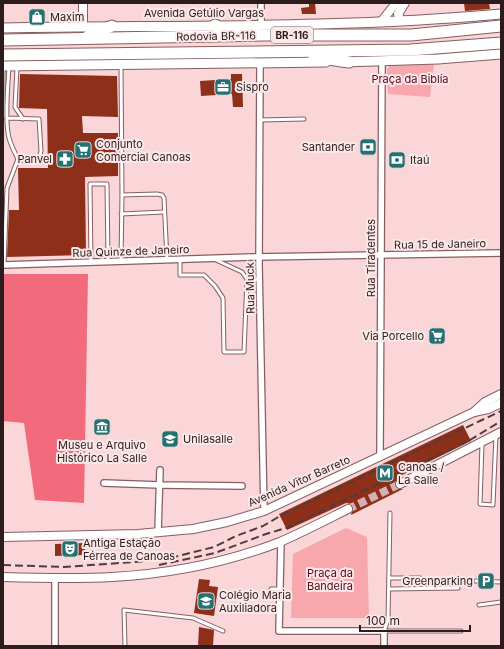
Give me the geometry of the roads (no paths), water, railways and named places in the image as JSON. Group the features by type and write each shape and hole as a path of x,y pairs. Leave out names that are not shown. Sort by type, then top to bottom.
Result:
{"highway":[{"name":"BR-116","path":"83,39 112,26"},
{"name":"BR-116","path":"215,26 231,31 400,29 407,31 411,35"},
{"name":"Rodovia BR-116","path":"3,40 263,35 411,35 501,26"},
{"name":"Rodovia BR-116","path":"3,55 410,50 501,43"},
{"name":"BR-116","path":"280,52 349,62"}],"main road":[{"path":"83,3 83,26"},
{"path":"381,22 396,3"},
{"path":"401,21 398,14 405,3"},
{"name":"Avenida Getúlio Vargas","path":"3,28 83,26 215,26 381,22 501,14"},
{"path":"8,66 349,62 438,59 501,54"},
{"path":"474,412 485,402 501,394"},
{"path":"474,412 488,409 501,403"},
{"name":"Avenida Vitor Barreto","path":"3,537 111,535 158,532 193,529 227,522 264,511 474,412"},
{"path":"400,484 498,434"},
{"path":"3,577 106,577 150,574 195,566 251,551 281,541 348,509"}],"street":[{"path":"261,3 261,25"},
{"name":"Rua Tiradentes","path":"380,456 382,61"},
{"name":"Rua Muck","path":"260,64 259,257 264,511"},
{"name":"Rua 15 de Janeiro","path":"259,257 501,253"},
{"name":"Rua Quinze de Janeiro","path":"3,265 259,257"},
{"path":"158,532 160,470"},
{"path":"104,483 242,486"},
{"path":"281,541 279,631 384,631 384,646"},
{"path":"54,578 55,646"}],"lane":[{"path":"121,65 121,261"},
{"path":"3,117 3,92 8,66"},
{"path":"3,265 6,188 18,159 8,133 8,66"},
{"path":"8,66 15,107 23,119"},
{"path":"7,118 39,119 41,151 39,158 36,160 25,161 18,159"},
{"path":"260,120 304,118"},
{"path":"91,262 90,184 107,184 108,262"},
{"path":"122,195 162,195 164,198 167,260"},
{"path":"121,214 164,212"},
{"path":"180,259 180,275 204,275 215,286 223,298 224,352 244,352 247,280 242,272 213,258"},
{"path":"246,285 260,278"},
{"path":"482,442 480,504 493,505 498,434"},
{"path":"390,513 388,620 384,631 461,631"},
{"path":"389,578 420,578"},
{"path":"476,581 501,582"},
{"path":"389,588 458,588"},
{"path":"271,589 280,589"},
{"path":"480,605 501,602"},
{"path":"125,646 124,610 193,618 223,631"}],"tunnel":[{"path":"348,509 400,484"}],"railway":[{"path":"3,565 64,567 162,560 214,547 236,536 263,526 280,516 501,411"},
{"path":"159,565 215,553 286,528 470,440 501,421"}],"place":[{"name":"Maxim","path":"37,17"},
{"name":"Sispro","path":"223,87"},
{"name":"Santander","path":"368,147"},
{"name":"Conjunto Comercial Canoas","path":"83,150"},
{"name":"Panvel","path":"65,159"},
{"name":"Itaú","path":"397,160"},
{"name":"Via Porcello","path":"437,336"},
{"name":"Museu e Arquivo Histórico La Salle","path":"102,427"},
{"name":"Unilasalle","path":"170,439"},
{"name":"Canoas / La Salle","path":"385,473"},
{"name":"Antiga Estação Férrea de Canoas","path":"70,549"},
{"name":"Greenparking","path":"486,581"},
{"name":"Colégio Maria Auxiliadora","path":"206,601"}],"park label":[{"name":"Praça da Biblía","path":"410,79"},
{"name":"Praça da Bandeira","path":"330,579"}]}
